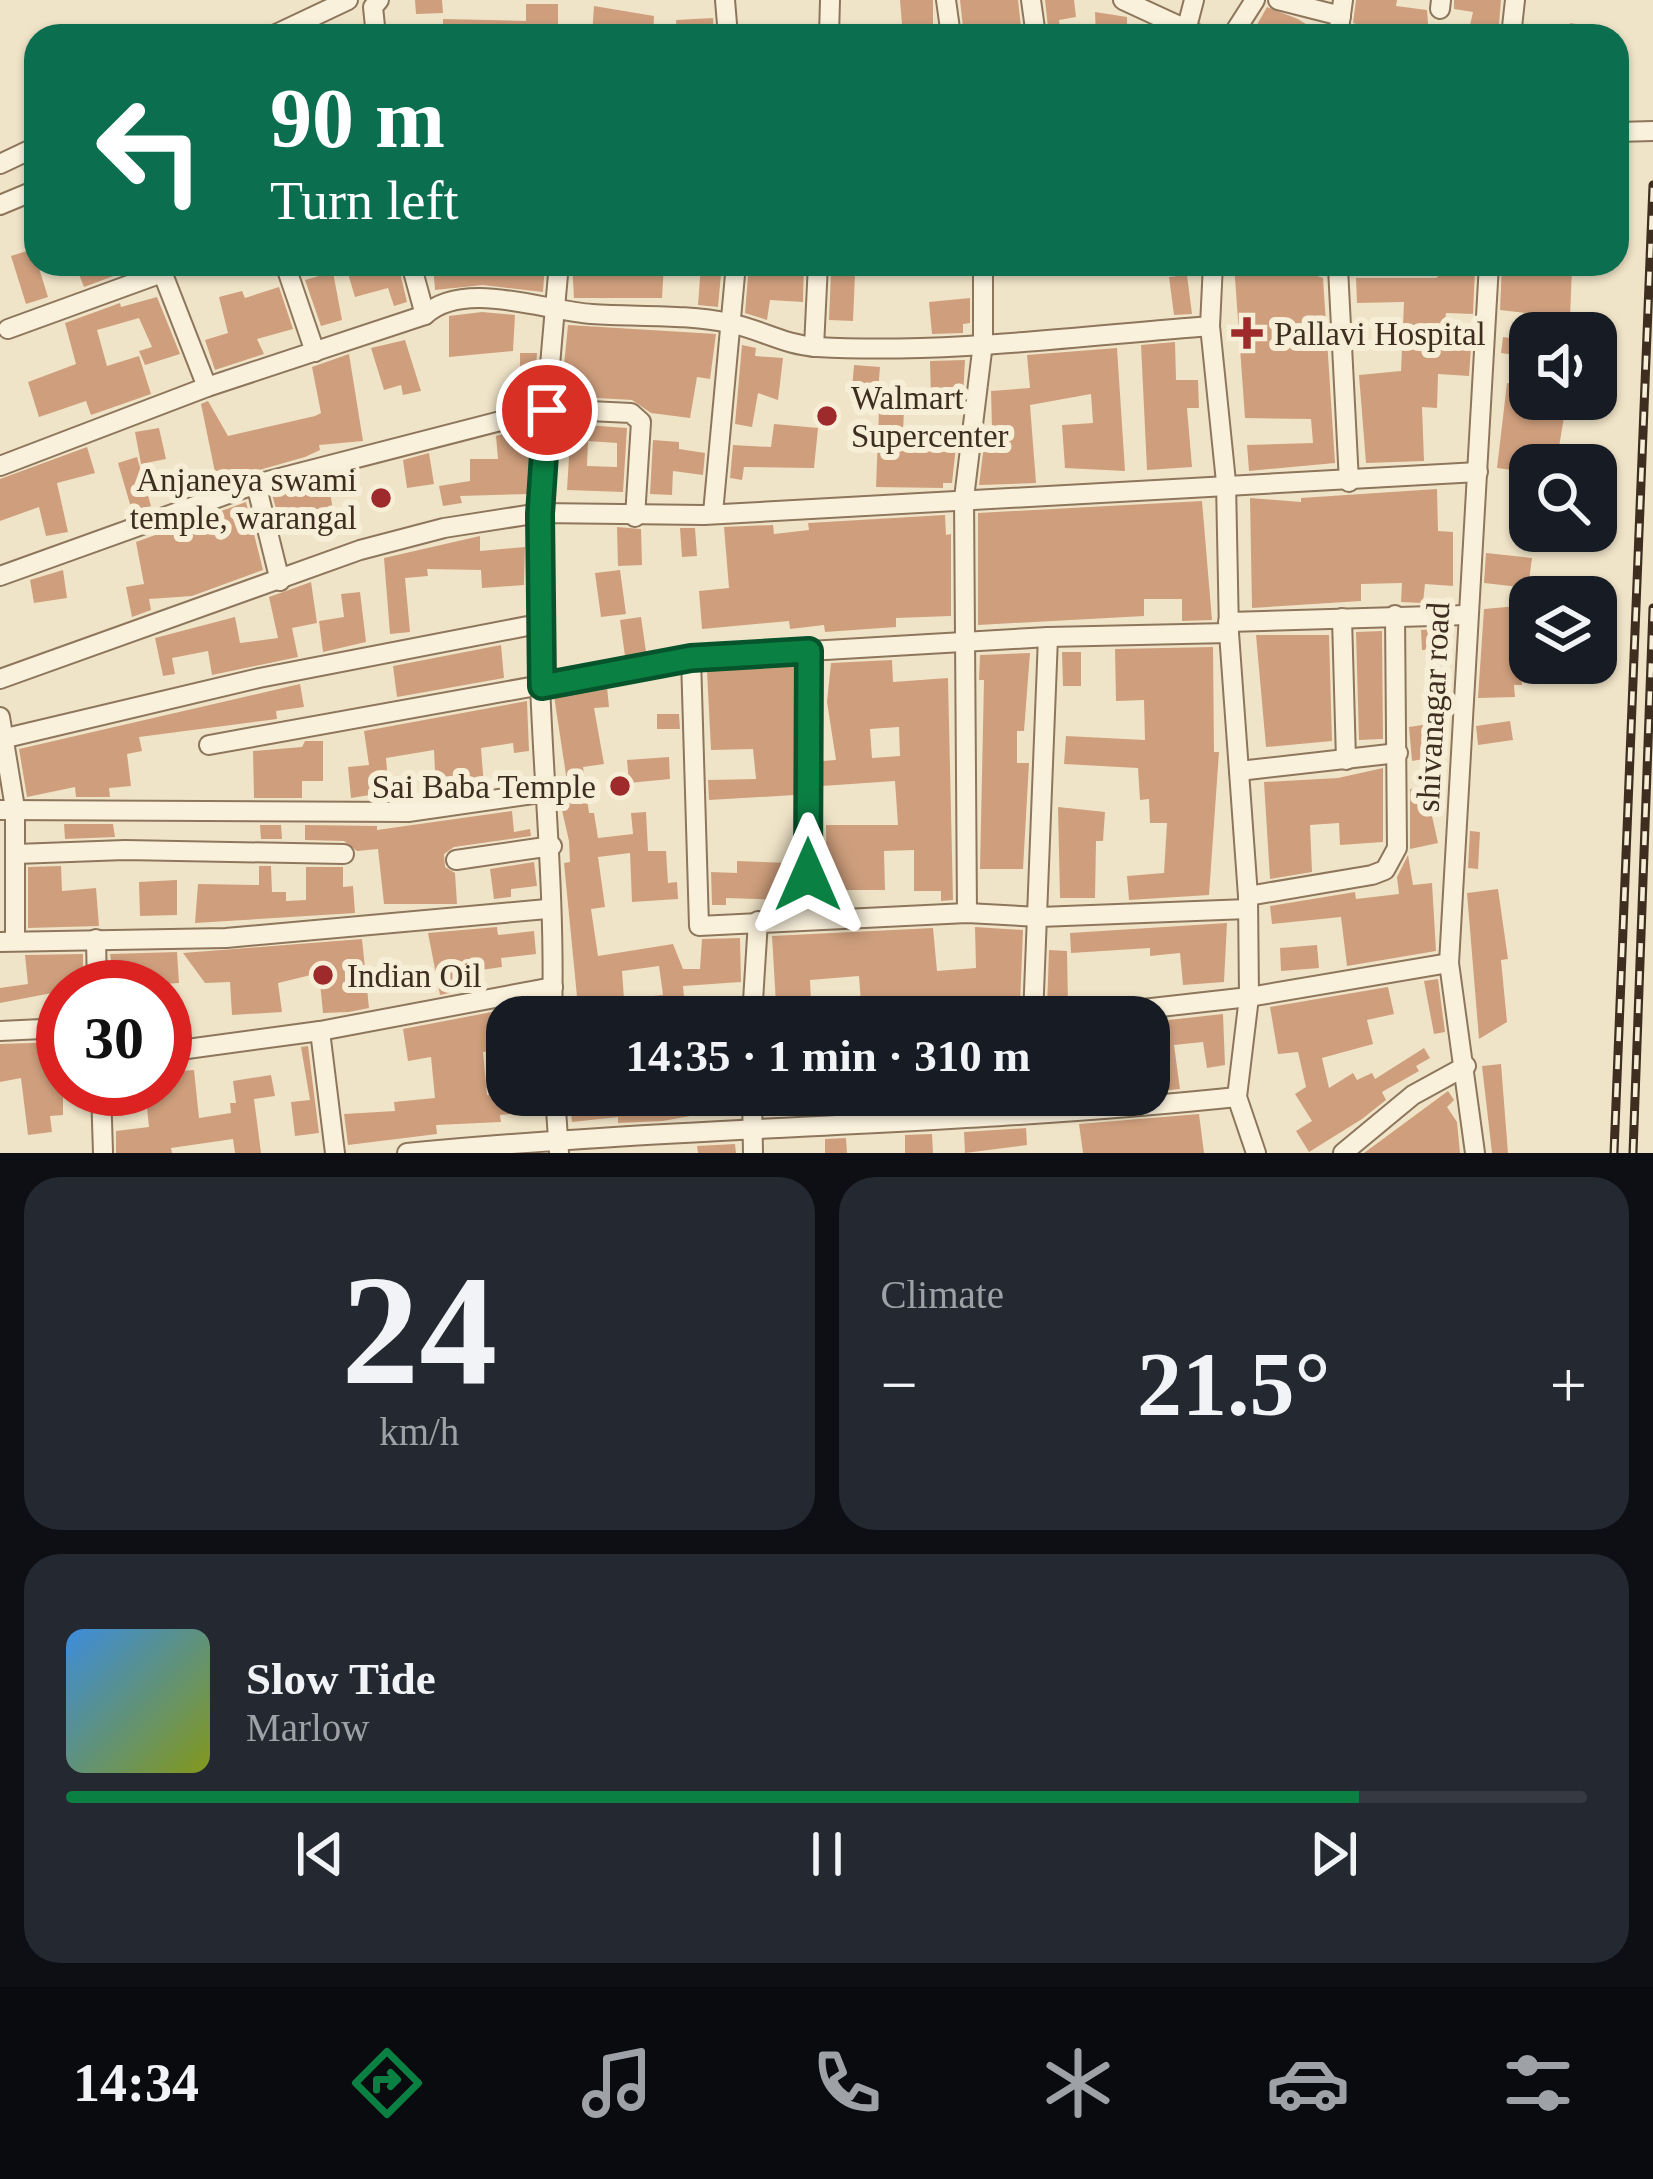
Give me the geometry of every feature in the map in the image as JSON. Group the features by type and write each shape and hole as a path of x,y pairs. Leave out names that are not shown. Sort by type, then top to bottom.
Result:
{"street":[{"path":"297,24 348,0"},
{"path":"1123,0 1178,24"},
{"path":"1160,0 1184,24"},
{"path":"1278,0 1340,17"},
{"path":"8,329 142,276"},
{"path":"163,276 206,387"},
{"path":"290,276 315,352"},
{"path":"414,276 425,315"},
{"path":"553,996 548,909 552,846 538,624 540,514 558,276"},
{"path":"713,513 735,276"},
{"path":"814,347 817,276"},
{"path":"967,913 964,498 982,343 983,276"},
{"path":"1212,276 1210,326 1226,482 1228,628 1248,903 1249,997 1237,1096 1256,1153"},
{"path":"1329,276 1349,482"},
{"name":"shivanagar road","path":"1475,1153 1449,963 1489,276"},
{"path":"0,466 206,387 425,315 439,302 486,299 554,311 730,323 784,344 814,347 982,343 1210,326"},
{"path":"0,576 256,484 547,410 631,413 640,422 635,518"},
{"path":"0,679 360,550 444,528 540,514 635,518 1226,482 1349,482 1478,472"},
{"path":"256,484 280,581"},
{"path":"209,746 691,658 1342,618 1467,615"},
{"path":"691,658 694,917 699,926 967,913 1039,917 1248,903 1384,870 1397,848 1395,616"},
{"path":"1342,618 1346,760"},
{"path":"5,738 259,678 538,624"},
{"path":"1035,996 1048,637"},
{"path":"808,920 809,651"},
{"path":"0,717 16,854 8,888 8,941 226,938 548,909"},
{"path":"1239,771 1398,753"},
{"path":"8,809 408,812 547,792"},
{"path":"456,860 552,846"},
{"path":"16,854 344,854"},
{"path":"753,996 758,921"},
{"path":"96,939 96,960"},
{"path":"1170,1006 1449,963"},
{"path":"192,1048 553,987"},
{"path":"0,1030 36,1029"},
{"path":"320,1030 335,1153"},
{"path":"1343,1153 1413,1095 1466,1066"},
{"path":"407,1153 558,1146 753,1126 990,1120 1237,1096"},
{"path":"101,1116 103,1153"},
{"path":"556,1116 558,1146"},
{"path":"753,1116 753,1153"}],"building":[{"path":"415,0 442,0 443,13 416,14"},
{"path":"900,0 933,0 933,24 902,24"},
{"path":"960,0 1018,0 1021,24 963,24"},
{"path":"1045,0 1074,0 1076,17 1048,24"},
{"path":"1356,0 1397,0 1396,6 1427,10 1428,24 1353,23"},
{"path":"1454,0 1501,0 1499,24 1470,24 1473,12 1454,9"},
{"path":"526,4 558,4 558,24 443,24 443,19 526,21"},
{"path":"594,6 654,16 654,24 593,24"},
{"path":"1267,7 1306,24 1257,24"},
{"path":"1095,12 1127,17 1127,24 1096,24"},
{"path":"713,18 713,24 676,24 676,20"},
{"path":"24,252 24,276 41,276 48,297 26,304 11,256"},
{"path":"80,276 114,276 84,287"},
{"path":"334,276 342,320 321,326 305,280"},
{"path":"349,276 401,276 407,302 394,306 388,288 355,297"},
{"path":"434,276 544,276 543,292 483,285 435,290"},
{"path":"573,276 663,276 662,298 574,298"},
{"path":"700,276 721,276 718,307 698,305"},
{"path":"748,276 804,276 803,302 770,300 767,320 745,313"},
{"path":"831,276 855,276 853,321 829,320"},
{"path":"1187,276 1192,314 1174,315 1169,277"},
{"path":"1235,276 1323,278 1335,463 1249,471 1247,445 1313,443 1311,419 1245,418"},
{"path":"1475,276 1473,314 1446,313 1444,330 1472,333 1469,376 1438,374 1437,408 1422,407 1424,461 1366,463 1359,375 1401,371 1404,302 1357,303 1356,278"},
{"path":"1501,276 1572,276 1570,312 1500,310"},
{"path":"279,287 293,329 257,339 264,354 215,370 205,340 228,333 219,297 242,291 245,298"},
{"path":"157,297 180,354 145,365 139,351 152,347 139,318 97,330 107,366 139,356 151,394 91,415 86,401 39,417 28,382 76,364 65,323 120,303 121,307"},
{"path":"970,298 970,323 963,324 963,333 932,334 929,302"},
{"path":"515,315 513,351 449,357 449,316"},
{"path":"568,325 716,334 710,379 697,377 690,418 651,413 632,400 561,396"},
{"path":"1503,337 1509,338 1509,354 1501,353"},
{"path":"405,340 421,391 403,395 401,385 384,390 371,348"},
{"path":"1175,342 1176,380 1198,380 1199,408 1187,408 1192,467 1147,470 1141,345"},
{"path":"742,345 756,348 755,356 783,358 778,400 758,393 752,427 735,424"},
{"path":"1117,348 1125,471 1065,468 1062,425 1093,423 1091,394 1030,405 1036,483 979,485 986,429 992,428 991,391 1030,388 1027,355"},
{"path":"520,353 537,353 534,396 520,396"},
{"path":"349,354 363,441 319,445 320,450 305,457 217,482 201,404 208,401 228,436 315,416 321,413 312,367"},
{"path":"965,360 963,397 931,400 930,361"},
{"path":"854,365 880,367 877,405 851,403"},
{"path":"1507,383 1509,420 1564,420 1560,444 1509,444 1509,470 1497,468"},
{"path":"879,410 904,411 903,431 958,428 952,483 943,483 943,488 876,487"},
{"path":"571,424 627,428 623,492 567,490","holes":["588,441 617,443 617,467 587,466"]},
{"path":"774,424 818,428 814,468 744,467 742,480 730,478 733,445 771,447"},
{"path":"531,427 528,494 460,496 462,503 443,506 439,486 470,481 470,459 498,459 496,436"},
{"path":"159,428 166,459 141,464 135,432"},
{"path":"653,440 679,442 679,449 705,453 703,475 673,471 672,495 650,494"},
{"path":"87,447 95,473 57,483 68,532 46,536 39,507 0,521 0,479"},
{"path":"429,453 434,484 407,488 403,460"},
{"path":"137,457 151,506 132,511 118,463"},
{"path":"328,479 333,511 279,520 272,494"},
{"path":"1437,489 1438,531 1453,532 1453,586 1425,584 1423,603 1401,602 1402,583 1361,584 1361,601 1252,608 1250,498 1301,502 1301,498"},
{"path":"1202,501 1212,620 1182,621 1182,599 1144,599 1144,616 978,625 978,513"},
{"path":"246,502 263,570 192,596 149,599 151,610 132,617 126,587 144,584 136,542"},
{"path":"945,515 946,535 951,534 951,616 896,618 896,627 825,632 824,625 790,629 789,621 702,629 699,591 729,588 724,527 773,525 774,534 809,530 808,523"},
{"path":"617,527 641,529 642,565 618,566"},
{"path":"680,528 695,528 697,556 682,557"},
{"path":"480,536 480,551 525,547 524,585 482,588 481,570 427,569 428,576 405,578 410,632 390,634 384,558"},
{"path":"1486,553 1532,558 1530,576 1509,576 1509,586 1484,583"},
{"path":"63,570 67,598 34,603 30,580"},
{"path":"620,570 626,614 601,617 595,573"},
{"path":"311,582 317,623 292,628 298,657 212,675 208,651 172,658 175,674 163,676 155,638 235,617 240,643 278,638 269,597"},
{"path":"360,592 366,642 323,652 319,621 344,617 341,594"},
{"path":"1509,607 1509,684 1522,684 1514,685 1515,697 1478,698 1484,609"},
{"path":"641,617 646,652 625,656 620,620"},
{"path":"1441,629 1442,649 1422,650 1421,630"},
{"path":"1382,631 1383,739 1359,740 1356,632"},
{"path":"1256,635 1329,635 1332,741 1266,747"},
{"path":"501,645 504,678 397,697 393,666"},
{"path":"1213,647 1214,752 1219,752 1209,895 1129,900 1127,876 1164,873 1167,823 1150,823 1149,799 1140,800 1138,768 1064,764 1066,736 1145,740 1144,700 1116,701 1115,649"},
{"path":"1062,652 1081,652 1081,686 1063,686"},
{"path":"1030,653 1024,731 1017,731 1017,763 1029,763 1023,869 980,869 984,680 979,680 980,655"},
{"path":"892,660 893,682 948,678 953,900 941,901 941,891 914,891 914,850 884,851 885,890 827,890 826,825 898,825 895,781 822,786 822,761 836,760 827,702 831,663","holes":["899,727 900,756 872,758 870,729"]},
{"path":"795,665 795,795 709,800 708,780 756,779 753,749 711,750 707,671"},
{"path":"300,684 304,707 276,711 277,719 139,737 142,751 127,754 131,786 109,788 110,797 76,797 75,787 27,797 19,749"},
{"path":"607,687 609,707 594,708 604,764 583,767 589,813 594,813 598,838 633,834 631,813 646,812 648,851 666,851 668,883 677,882 678,899 632,902 630,853 598,857 605,907 591,909 598,956 673,944 683,969 700,969 702,939 740,938 741,982 683,986 684,996 653,996 663,995 659,966 622,971 624,996 577,996 564,863 570,862 569,841 559,797 560,789 568,788 554,696"},
{"path":"527,701 529,751 514,753 513,743 481,748 484,787 436,794 434,750 386,758 389,792 351,798 348,767 369,765 364,731"},
{"path":"657,714 679,714 680,729 657,729"},
{"path":"1510,721 1513,740 1478,745 1476,726"},
{"path":"1442,722 1447,755 1412,761 1409,727"},
{"path":"305,741 323,741 323,781 302,781 302,798 254,798 253,751 302,747"},
{"path":"669,757 670,779 629,783 627,760"},
{"path":"1383,768 1383,842 1340,845 1339,823 1310,825 1312,872 1270,879 1264,782 1338,778"},
{"path":"1433,785 1437,805 1430,807 1438,843 1410,849 1410,789"},
{"path":"1058,807 1105,812 1103,841 1096,841 1095,898 1060,898"},
{"path":"512,811 514,832 530,829 531,836 454,847 444,854 445,867 455,873 457,904 384,904 378,849 357,851 344,841 305,840 305,825 377,826 377,830"},
{"path":"64,824 113,824 115,837 65,839"},
{"path":"260,825 281,825 282,839 261,839"},
{"path":"1470,831 1480,832 1478,869 1468,868"},
{"path":"1408,855 1413,885 1432,883 1436,951 1347,966 1341,917 1272,924 1270,906 1355,892 1356,899 1399,894 1397,877"},
{"path":"737,861 790,863 789,900 726,898 726,905 712,905 711,872 737,873"},
{"path":"534,862 537,886 511,889 511,897 494,899 490,869"},
{"path":"61,866 62,891 96,888 99,926 28,928 28,867"},
{"path":"259,866 271,866 272,892 286,892 286,901 306,900 306,867 343,867 343,887 353,886 355,913 195,923 198,884 259,885"},
{"path":"177,880 177,915 140,916 139,882"},
{"path":"1498,889 1508,959 1501,960 1507,1022 1479,1039 1467,893"},
{"path":"1227,923 1224,982 1183,985 1180,953 1150,956 1150,948 1071,953 1070,933"},
{"path":"497,927 498,935 534,931 536,954 501,958 502,967 460,973 463,990 440,995 428,933"},
{"path":"975,927 1023,930 1020,996 860,996 859,976 810,980 811,996 776,996 772,936 933,928 937,971 976,968"},
{"path":"362,939 369,1008 323,1013 319,973 278,983 282,1012 232,1015 230,982 205,983 183,953"},
{"path":"1317,945 1319,968 1281,971 1280,948"},
{"path":"1049,950 1067,951 1068,996 1047,996"},
{"path":"177,952 178,960 111,960 110,954"},
{"path":"83,954 83,960 36,960 36,996 0,1003 0,988 28,984 25,955"},
{"path":"1438,979 1445,1032 1434,1034 1424,981"},
{"path":"1388,987 1394,1014 1367,1020 1373,1044 1322,1058 1329,1088 1353,1073 1357,1080 1372,1073 1375,1079 1424,1048 1430,1058 1416,1066 1419,1071 1382,1092 1386,1100 1362,1119 1309,1152 1296,1131 1312,1121 1295,1094 1306,1087 1298,1052 1278,1054 1270,1007"},
{"path":"486,1013 486,1116 500,1116 501,1122 436,1125 437,1134 348,1145 344,1114 395,1111 394,1102 435,1098 431,1057 408,1061 403,1029"},
{"path":"1223,1014 1225,1065 1207,1068 1203,1042 1174,1045 1180,1089 1170,1090 1170,1020"},
{"path":"36,1043 36,1116 50,1116 52,1132 28,1135 21,1078 0,1082 0,1044"},
{"path":"308,1046 319,1133 295,1136 291,1102 310,1100 301,1047"},
{"path":"1501,1064 1508,1153 1492,1153 1482,1066"},
{"path":"192,1070 199,1118 231,1113 230,1103 236,1103 233,1081 271,1075 275,1096 254,1099 261,1153 235,1153 233,1139 171,1148 172,1153 116,1153 116,1131 149,1127 148,1116 192,1116"},
{"path":"1448,1091 1454,1100 1447,1107 1457,1122 1460,1153 1364,1153"},
{"path":"1199,1114 1204,1153 1083,1153 1079,1124"},
{"path":"571,1116 690,1116 663,1121 618,1123 618,1117 572,1122"},
{"path":"1026,1128 1027,1145 965,1153 964,1132"},
{"path":"932,1134 933,1153 905,1153 905,1135"},
{"path":"846,1138 847,1153 825,1153 825,1139"},
{"path":"735,1144 736,1153 698,1153 697,1146"}],"railway":[{"path":"1614,1153 1653,185"},
{"path":"1633,1153 1653,608"}],"place":[{"name":"Pallavi Hospital","path":"1247,333"},
{"name":"Walmart Supercenter","path":"827,416"},
{"name":"Anjaneya swami temple, warangal","path":"381,498"},
{"name":"Sai Baba Temple","path":"620,786"},
{"name":"Indian Oil","path":"323,975"}],"route":[{"path":"547,410 538,624 542,686 691,658 809,651 808,875"}]}
